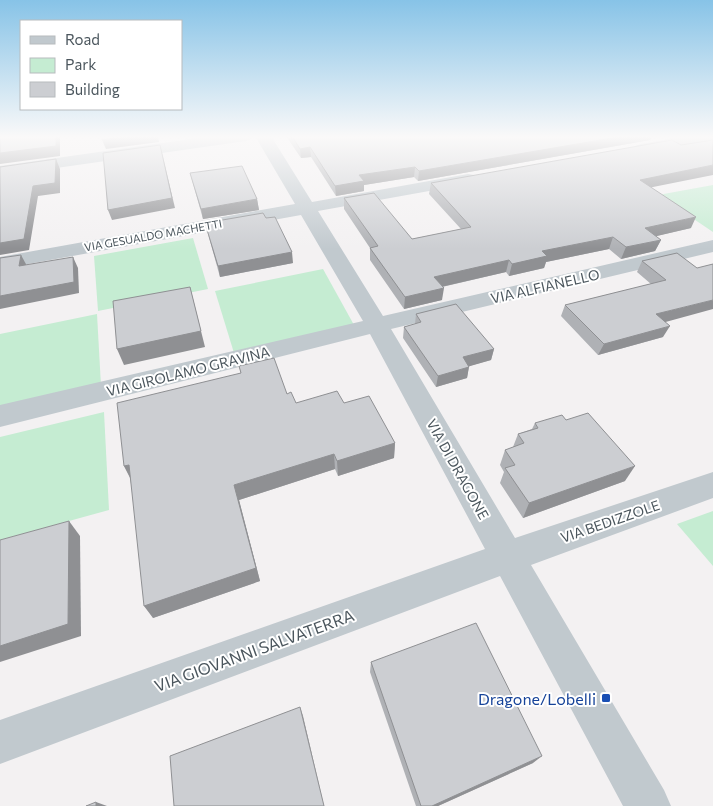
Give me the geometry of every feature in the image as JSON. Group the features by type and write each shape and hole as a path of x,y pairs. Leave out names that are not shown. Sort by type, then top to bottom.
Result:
{"street":[{"name":"VIA DI DRAGONE","path":"285,174 377,325 648,806"},
{"name":"VIA GESUALDO MACHETTI","path":"0,263 480,177"},
{"name":"VIA ALFIANELLO","path":"377,325 713,246"},
{"name":"VIA GIROLAMO GRAVINA","path":"0,416 377,325"},
{"name":"VIA BEDIZZOLE","path":"508,557 713,485"},
{"name":"VIA GIOVANNI SALVATERRA","path":"0,742 508,557"}],"green space":[{"path":"713,185 713,232 658,195"},
{"path":"193,238 208,289 98,311 94,256"},
{"path":"323,269 354,325 234,353 215,291"},
{"path":"97,314 101,386 0,409 0,334"},
{"path":"104,412 109,510 0,540 0,437"},
{"path":"713,511 713,566 677,524"}],"building":[{"path":"0,174 55,174 55,183 33,186 24,239 0,243"},
{"path":"105,174 166,174 172,198 108,210"},
{"path":"190,174 245,174 257,199 201,209"},
{"path":"327,174 369,174 359,175 364,181 335,186"},
{"path":"484,174 671,174 640,180 696,217 645,228 661,240 626,247 613,237 542,251 547,256 512,264 509,260 434,277 444,288 405,297 370,248 378,246 344,198 374,193 412,239 471,227 431,183"},
{"path":"263,213 266,218 275,217 292,252 218,266 205,223"},
{"path":"677,253 697,268 713,264 713,300 656,314 670,326 604,344 565,305 666,280 642,261"},
{"path":"21,255 19,266 73,257 74,282 0,296 0,258"},
{"path":"190,287 201,331 117,349 113,301"},
{"path":"456,304 494,349 463,357 469,367 438,376 404,327 421,322 416,314"},
{"path":"274,358 287,394 291,392 296,403 337,391 344,403 369,396 395,443 337,461 334,454 234,485 256,568 144,606 129,465 124,466 117,403 241,373 239,366"},
{"path":"588,413 635,466 529,503 505,468 515,465 505,450 524,443 518,434 538,428 535,423 562,415 566,420"},
{"path":"69,521 68,624 0,646 0,540"},
{"path":"476,623 542,756 432,806 421,806 371,662"},
{"path":"300,707 324,806 174,806 170,756"},
{"path":"96,802 96,806 86,806"}],"place":[{"name":"Dragone/Lobelli","path":"606,698"}]}
